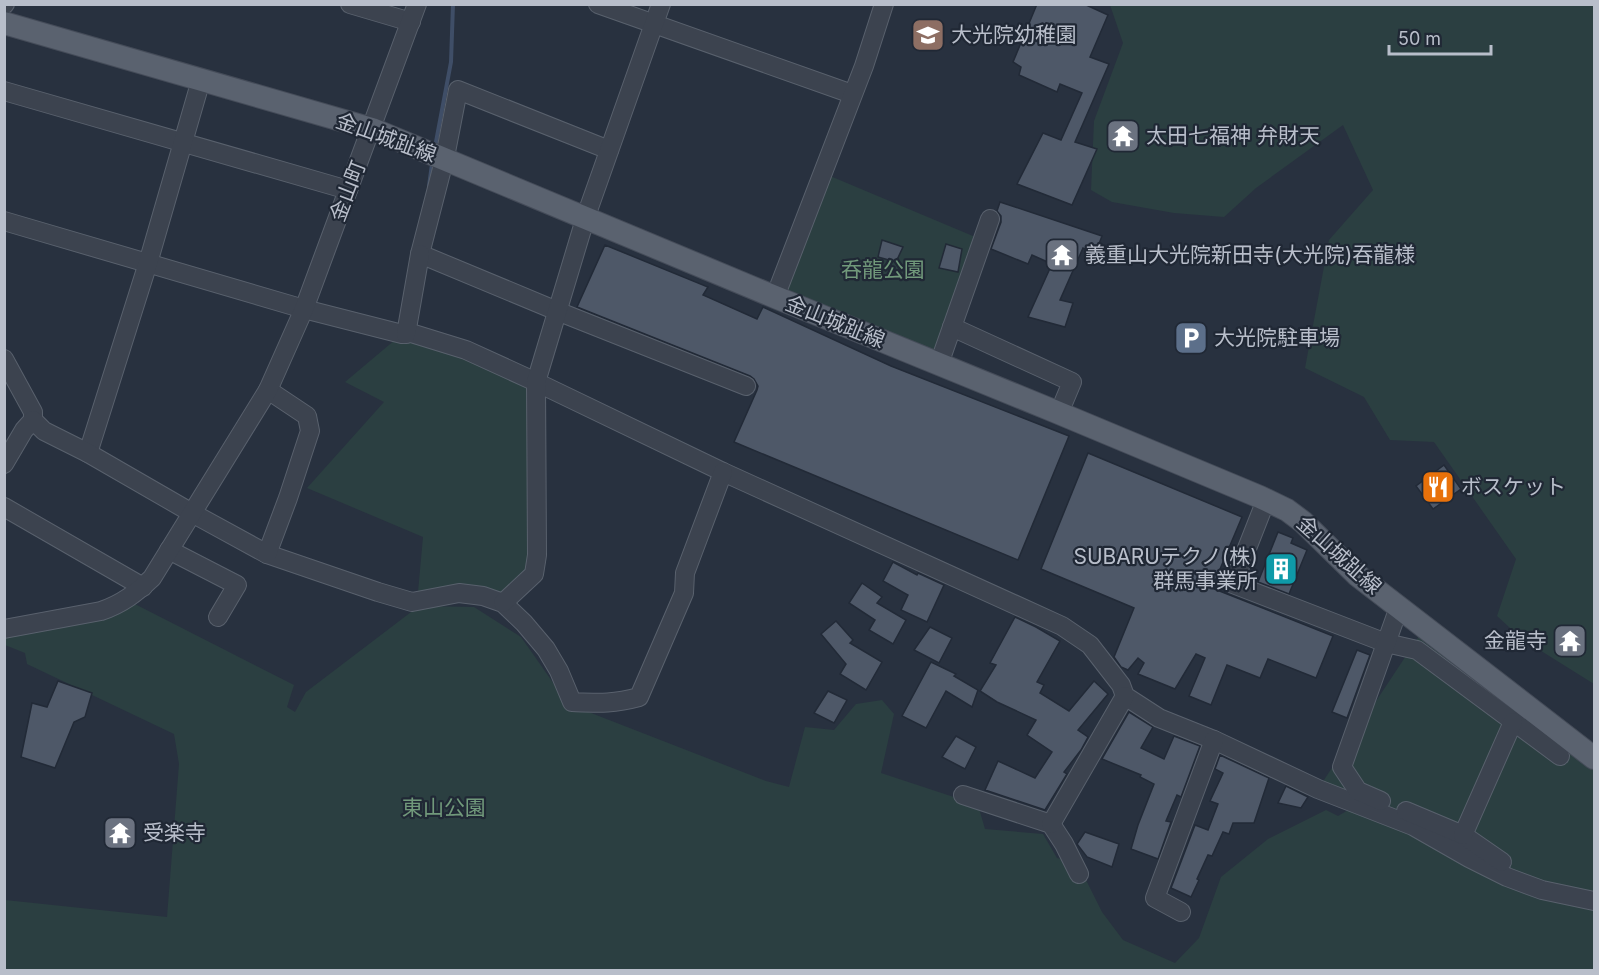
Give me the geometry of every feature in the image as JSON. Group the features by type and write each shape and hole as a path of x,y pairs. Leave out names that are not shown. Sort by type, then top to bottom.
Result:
{"main road":[{"name":"金山城趾線","path":"4,23 372,129 1266,500 1287,510 1303,522 1357,575 1594,758"}],"street":[{"path":"350,4 411,22"},
{"name":"金山町","path":"4,629 101,611 127,600 152,578 268,390 304,309 417,4"},
{"path":"598,4 852,94"},
{"path":"503,603 534,574 537,555 536,382 586,218 661,4"},
{"path":"775,297 864,66 884,4"},
{"path":"88,453 148,263 201,80"},
{"path":"406,334 420,254 444,159 458,90 609,150"},
{"path":"4,91 348,190"},
{"path":"939,364 990,219"},
{"path":"4,221 304,309 402,334 411,333 466,350 723,472 1062,626 1090,645 1121,685 1125,696 1159,717 1318,789 1413,826 1507,877 1542,890 1594,901"},
{"path":"420,254 746,386"},
{"path":"952,327 1072,382 1059,413"},
{"path":"4,359 33,412 33,420 24,430 4,464"},
{"path":"267,554 310,431 307,416 268,390"},
{"path":"33,420 44,431 88,453 267,554 412,602 459,593 483,596 503,603 546,649 559,671 572,702 605,704 639,697 684,593 685,573 723,472"},
{"path":"1266,500 1233,584 1386,643 1417,650 1560,756"},
{"path":"4,507 143,587"},
{"path":"169,550 237,585 218,617"},
{"path":"1398,607 1342,767 1358,791 1463,835 1502,862"},
{"path":"1051,824 1125,696"},
{"path":"1463,835 1513,722"},
{"path":"1181,912 1155,898 1214,740"},
{"path":"963,795 1051,824 1079,874"}],"green space":[{"path":"1110,5 1594,5 1594,684 1522,639 1497,616 1516,559 1434,442 1390,440 1364,397 1305,368 1329,240 1373,190 1343,125 1256,188 1224,217 1174,213 1112,202 1091,190 1094,121 1123,43"},
{"name":"呑龍公園","path":"823,173 980,239 933,362 775,297"},
{"path":"402,334 536,382 537,555 503,603 418,592 423,537 307,488 384,402 345,382"},
{"name":"東山公園","path":"127,600 294,685 287,707 295,712 306,692 419,606 474,607 521,637 568,704 766,781 789,787 805,727 834,730 856,704 882,700 894,714 881,773 978,805 985,829 1043,834 1057,858 1070,861 1087,882 1102,912 1123,940 1175,963 1199,938 1221,877 1268,839 1326,810 1338,816 1357,805 1318,789 1425,627 1594,758 1594,970 5,970 5,900 167,917 179,764 174,734 27,664 25,653 5,645 4,628"}],"building":[{"path":"1037,4 1084,4 1108,15 1090,57 1109,64 1075,142 1097,149 1072,205 1017,184 1043,133 1061,140 1082,93 1060,84 1057,92 1019,75 1021,67 1013,62"},
{"name":"太田七福神 弁財天","path":"1120,122 1133,128 1129,147 1113,142"},
{"path":"1000,202 1102,236 1095,254 1083,248 1060,300 1073,303 1065,327 1028,317 1052,264 1032,255 1028,264 991,249 1001,222 1001,216 997,211"},
{"path":"882,240 903,247 896,262 878,257"},
{"path":"946,244 962,249 958,272 939,268"},
{"path":"605,245 708,287 703,295 757,319 763,307 891,366 1069,436 1018,560 734,442 757,390 758,386 754,379 577,307"},
{"path":"1088,453 1242,517 1212,588 1333,636 1316,678 1268,659 1260,678 1227,665 1211,705 1189,696 1205,658 1196,654 1175,689 1138,674 1144,663 1138,658 1128,670 1121,667 1114,657 1134,608 1041,569"},
{"name":"ボスケット","path":"1444,465 1461,489 1433,509 1416,486"},
{"name":"SUBARUテクノ(株) 群馬事業所","path":"1278,532 1293,538 1291,543 1307,550 1289,594 1258,582"},
{"path":"893,562 917,575 918,573 944,585 927,622 901,610 908,595 883,581"},
{"path":"862,583 882,597 877,603 906,620 893,644 869,630 875,620 849,603"},
{"path":"1015,617 1060,641 1037,682 1044,685 1040,693 1069,711 1094,681 1108,694 1078,730 1088,737 1064,772 1067,774 1045,810 985,790 998,761 1035,778 1052,752 1027,735 1036,720 997,702 980,691 996,665 990,663"},
{"path":"836,621 853,640 850,643 882,662 866,690 840,674 846,664 821,634"},
{"path":"930,627 952,638 939,663 914,650"},
{"path":"1357,650 1370,655 1347,718 1332,712"},
{"path":"931,662 956,674 954,676 978,690 972,707 946,691 926,728 902,716"},
{"path":"58,681 92,693 85,717 74,722 55,768 21,757 32,703 47,707"},
{"path":"828,691 847,700 834,723 814,713"},
{"path":"1129,712 1153,727 1141,748 1164,759 1174,736 1200,746 1181,797 1177,795 1166,821 1171,822 1158,859 1131,849 1154,784 1140,777 1141,775 1102,759"},
{"path":"956,736 976,747 965,769 942,757"},
{"path":"1220,755 1269,778 1254,823 1233,823 1229,834 1223,832 1212,856 1208,855 1191,897 1171,888 1195,825 1208,830 1218,804 1210,801 1223,773 1215,769"},
{"path":"1286,786 1308,797 1301,808 1278,803"},
{"path":"1085,832 1119,844 1112,867 1087,857 1077,844"}],"waterway":[{"path":"435,147 451,62 453,4"},
{"path":"429,186 432,164"}],"place":[{"name":"大光院幼稚園","path":"928,35"},
{"name":"太田七福神 弁財天","path":"1123,136"},
{"name":"義重山大光院新田寺(大光院)吞龍様","path":"1062,255"},
{"name":"大光院駐車場","path":"1191,338"},
{"name":"ボスケット","path":"1438,487"},
{"name":"SUBARUテクノ(株) 群馬事業所","path":"1281,569"},
{"name":"金龍寺","path":"1570,641"},
{"name":"受楽寺","path":"120,833"}]}
